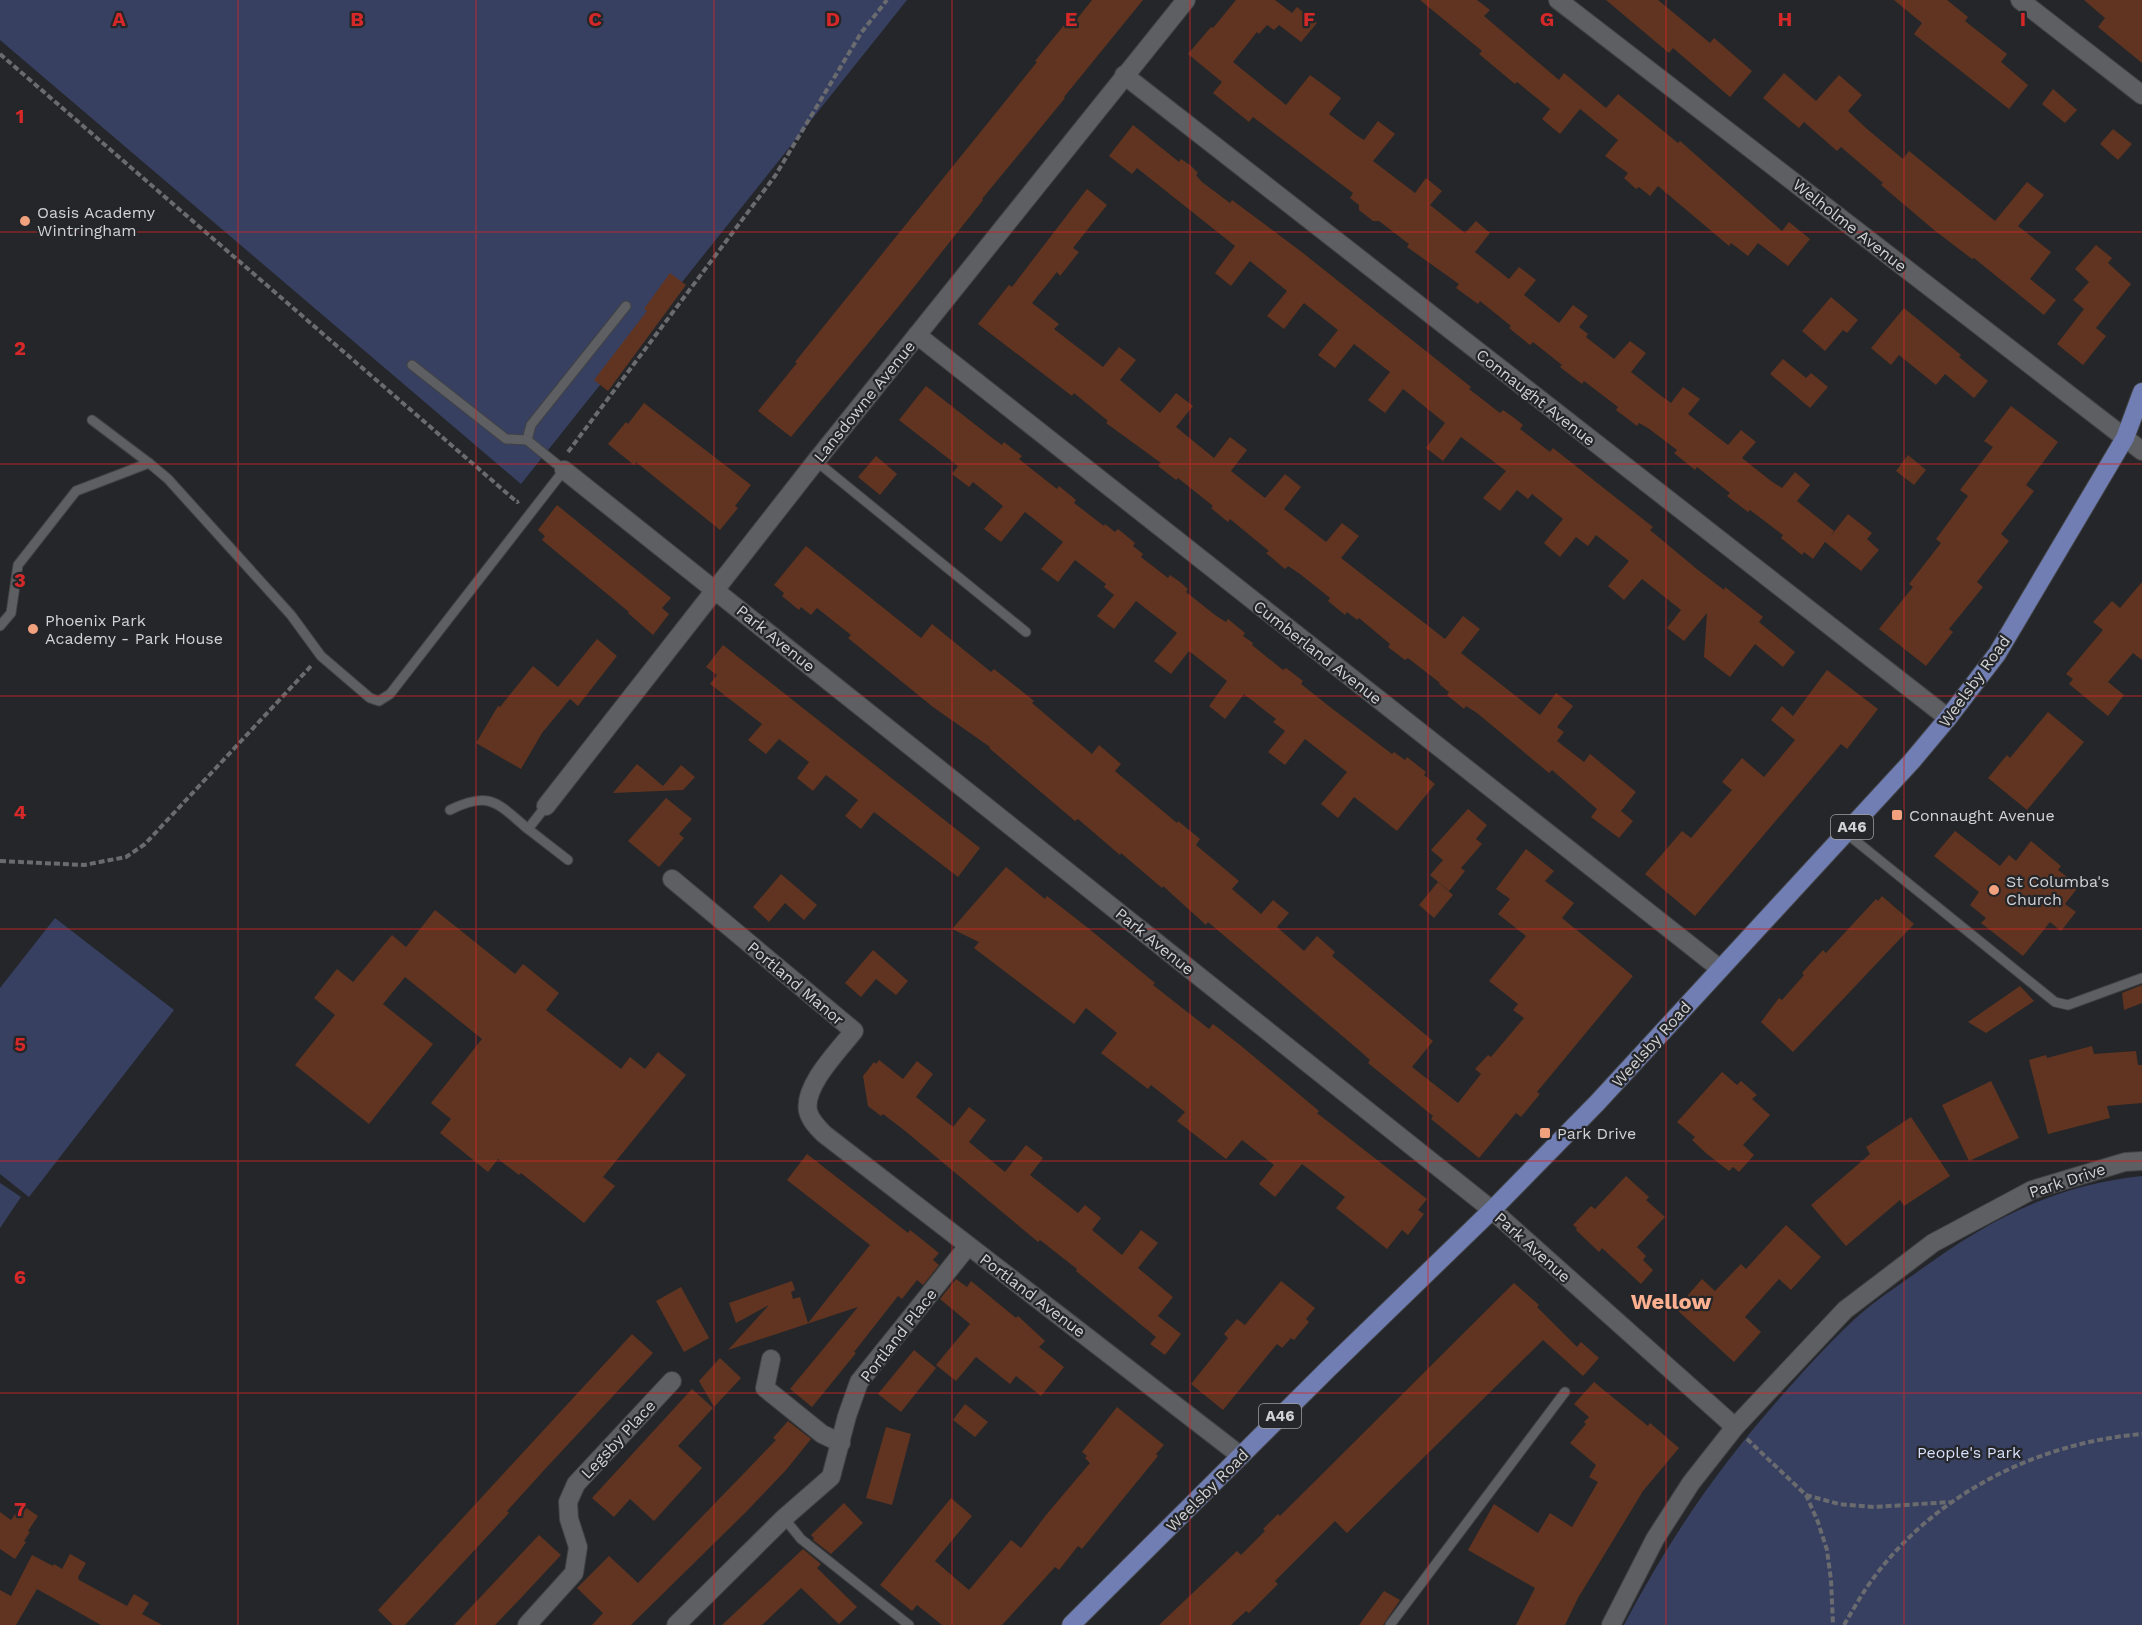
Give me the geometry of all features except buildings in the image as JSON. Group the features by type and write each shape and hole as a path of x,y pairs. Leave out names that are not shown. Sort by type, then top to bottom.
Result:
{"highway":[{"name":"Weelsby Road","path":"1071,1625 1492,1210 1597,1103 1719,968 1846,833 1948,718 1997,654 2125,438 2142,392"}],"street":[{"name":"Lansdowne Avenue","path":"546,806 816,461 1185,0"},
{"name":"Welholme Avenue","path":"1558,0 2142,451"},
{"path":"2020,0 2142,95"},
{"name":"Connaught Avenue","path":"1124,75 1948,718"},
{"name":"Cumberland Avenue","path":"917,335 1719,968"},
{"name":"Park Avenue","path":"558,472 716,590 1492,1210 1735,1427"},
{"name":"Portland Manor","path":"672,879 854,1031 813,1086 808,1098 808,1112 824,1134"},
{"name":"Portland Avenue","path":"824,1134 1241,1456"},
{"name":"Park Drive","path":"1611,1625 1655,1539 1691,1483 1735,1427 1845,1310 1933,1243 2032,1190 2125,1162 2142,1161"},
{"name":"Portland Place","path":"676,1625 784,1518 831,1477 847,1416 859,1382 968,1246"},
{"path":"771,1359 765,1388 822,1434 841,1443"},
{"name":"Legsby Place","path":"526,1625 574,1572 578,1547 569,1519 568,1502 576,1484 672,1381"}],"lane":[{"path":"527,440 531,425 626,306"},
{"path":"92,420 168,479 291,615 321,656 370,698 379,702 390,694 558,472 527,440 506,439 412,365"},
{"path":"816,461 1026,632"},
{"path":"0,626 11,613 18,565 76,491 149,463"},
{"path":"450,810 469,801 488,800 500,805 568,860"},
{"path":"528,829 546,806"},
{"path":"1846,833 2055,1002 2068,1005 2142,978"},
{"path":"1390,1625 1564,1392"},
{"path":"784,1518 801,1539 909,1625"}],"path":[{"path":"0,54 517,502 558,472 775,176 861,33 887,0"},
{"path":"0,861 84,865 126,857 146,844 321,656"},
{"path":"1735,1427 1806,1495 1827,1551 1833,1625"},
{"path":"1844,1625 1866,1589 1905,1542 1952,1502 2001,1472 2054,1450 2110,1437 2142,1434"},
{"path":"1806,1495 1839,1504 1874,1507 1952,1502"}],"green space":[{"path":"0,0 907,0 521,484 0,40"},
{"path":"55,918 174,1010 29,1197 0,1174 0,988"},
{"name":"People's Park","path":"2142,1176 2142,1625 1624,1625 1678,1532 1739,1447 1795,1381 1865,1310 1946,1252 1998,1220 2052,1196 2080,1187"},
{"path":"0,1183 21,1197 0,1228"}],"place":[{"name":"Oasis Academy Wintringham","path":"25,221"},
{"name":"Phoenix Park Academy - Park House","path":"33,629"},
{"name":"Connaught Avenue","path":"1897,815"},
{"name":"St Columba's Church","path":"1994,890"},
{"name":"Park Drive","path":"1545,1133"}],"district":[{"name":"Wellow","path":"1671,1301"}]}
